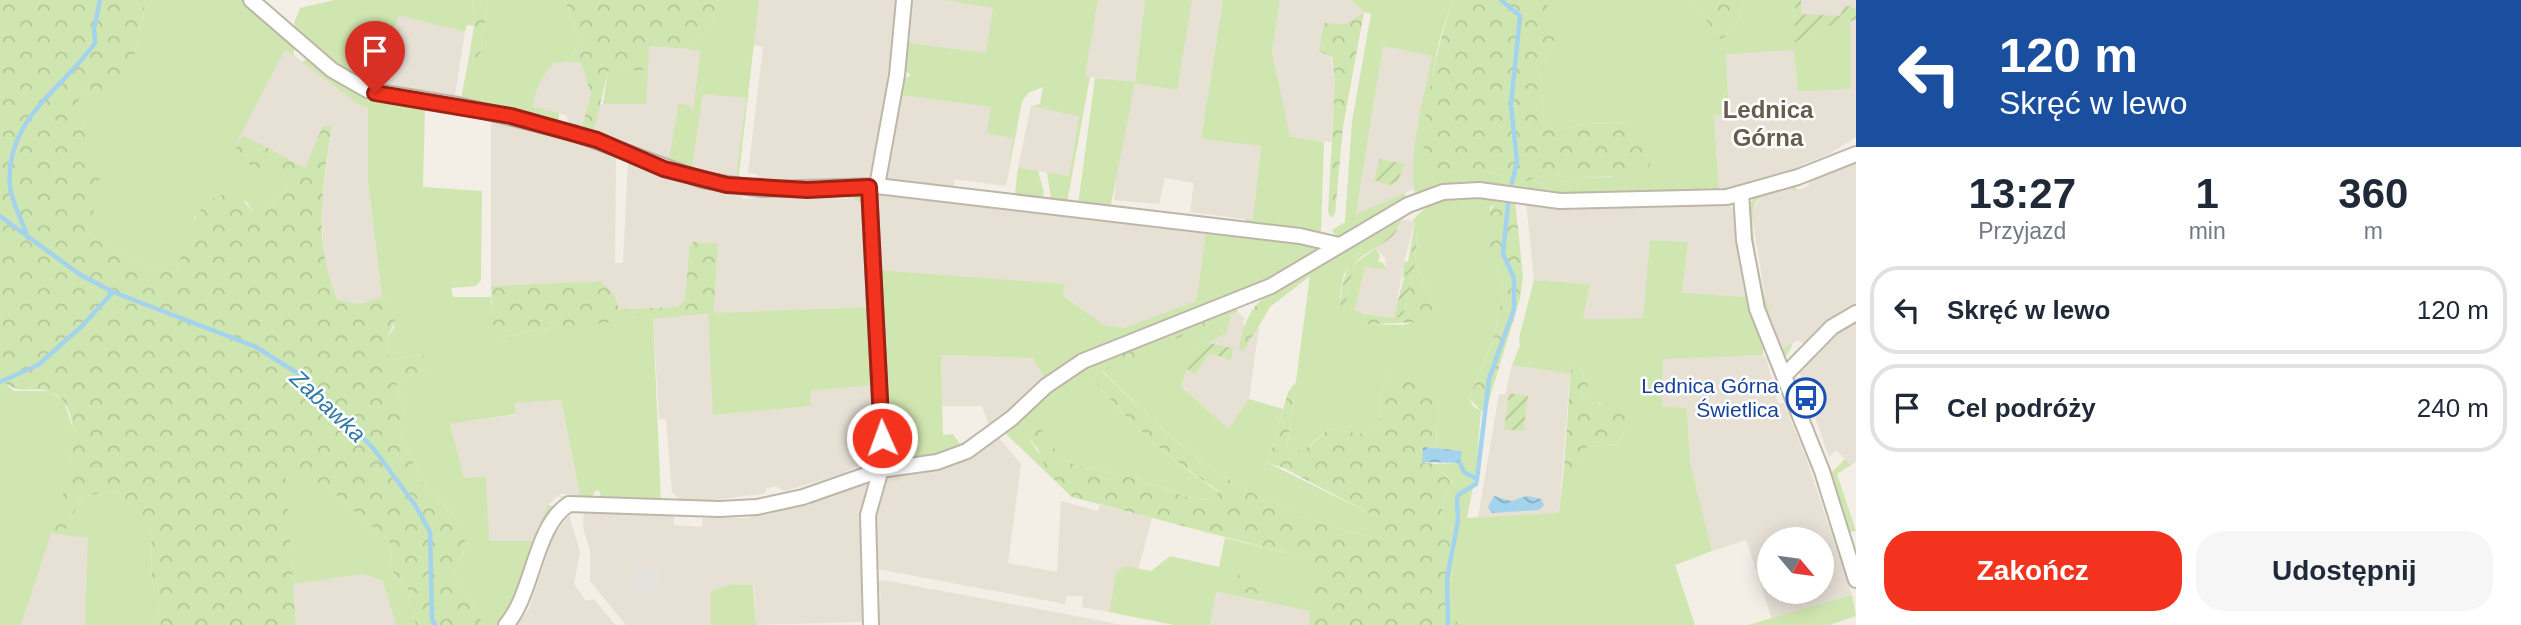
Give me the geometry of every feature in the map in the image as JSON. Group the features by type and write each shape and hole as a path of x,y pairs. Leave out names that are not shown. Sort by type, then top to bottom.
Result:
{"street":[{"path":"251,0 332,70 375,93 511,116 585,137 664,169 727,185 807,190 873,187 1300,236 1339,245"},
{"path":"871,625 868,515 883,462 873,187 897,75 904,0"},
{"path":"506,625 515,612 551,524 560,510 569,504 719,509 758,507 803,497 880,470 937,462 967,451 1012,418 1046,386 1083,361 1271,286 1408,205 1443,192 1479,190 1560,201 1727,197 1798,177 1856,154"},
{"path":"1741,193 1744,240 1757,309 1822,471 1856,580"},
{"path":"1784,376 1832,327 1856,313"}],"shaded area":[{"path":"759,0 897,0 893,13 895,15 885,95 869,179 778,181 757,179 757,174 748,173 763,47 753,45"},
{"path":"910,0 945,0 994,8 986,53 910,43"},
{"path":"1098,0 1145,0 1135,82 1176,90 1192,0 1223,0 1201,139 1261,146 1253,220 1190,212 1194,183 1165,178 1159,204 1114,200 1118,162 1135,83 1085,76"},
{"path":"1280,0 1351,0 1364,12 1346,24 1324,23 1335,82 1331,142 1290,138 1272,51"},
{"path":"1795,0 1856,0 1856,137 1829,154 1801,165 1802,170 1739,189 1719,191 1714,115 1729,113 1726,53 1794,50 1850,88 1794,43"},
{"path":"399,14 465,32 455,95 377,84"},
{"path":"260,26 358,104 368,106 368,182 382,297 359,304 338,300 329,279 323,250 322,203 332,126 323,127 305,168 224,193"},
{"path":"649,46 700,50 693,112 668,163 594,130 599,104 603,104"},
{"path":"1383,46 1432,56 1418,134 1414,189 1356,215"},
{"path":"555,62 581,62 591,95 582,126 569,122 566,115 533,107 537,83"},
{"path":"703,93 746,98 736,178 692,170"},
{"path":"899,95 992,107 1013,138 1006,186 955,179 953,187 887,180"},
{"path":"1031,106 1079,115 1069,176 1018,168"},
{"path":"491,118 552,131 616,155 615,263 623,263 628,161 688,185 743,194 743,199 799,196 801,199 834,195 835,199 847,199 849,195 855,196 862,203 867,307 714,313 718,244 689,248 685,300 677,307 619,309 614,294 599,281 491,286"},
{"path":"1856,160 1856,305 1826,323 1805,345 1798,340 1782,350 1768,313 1752,217 1754,207 1761,197 1791,186 1795,191 1809,186 1809,180 1851,165"},
{"path":"884,193 1206,234 1196,301 1124,328 1104,325 1063,294 1065,284 878,270 881,235 878,195"},
{"path":"1526,202 1607,207 1721,202 1729,205 1734,210 1747,297 1682,294 1688,242 1650,240 1644,318 1582,319 1590,284 1534,280"},
{"path":"1401,219 1415,222 1404,261 1394,318 1355,312 1365,265 1386,269 1385,258 1376,248 1399,229"},
{"path":"1238,312 1245,319 1243,322 1249,345 1260,320 1249,399 1228,430 1181,385 1194,350 1227,333 1231,315"},
{"path":"708,313 714,415 811,406 810,391 873,385 875,458 841,474 785,491 776,486 767,488 764,494 712,500 679,499 672,492 666,419 659,419 653,316"},
{"path":"1856,317 1856,462 1851,465 1836,450 1829,457 1799,371 1801,365 1824,339"},
{"path":"941,355 1033,358 1044,377 989,426 982,406 942,406"},
{"path":"1763,355 1778,403 1784,403 1805,455 1829,527 1757,527 1757,573 1746,540 1712,551 1690,462 1687,408 1662,406 1663,358"},
{"path":"1512,365 1570,374 1559,513 1478,518 1499,394 1505,395"},
{"path":"561,400 580,495 561,494 556,497 548,505 533,541 488,541 486,478 464,478 450,424 516,415 515,403"},
{"path":"998,437 1021,464 1008,563 1057,572 1061,501 1098,511 1100,505 1152,518 1138,570 1125,566 1116,573 1109,612 1082,607 1083,596 1066,596 1065,604 877,569 874,552 875,499 885,478 934,470"},
{"path":"865,480 865,622 756,625 754,585 732,584 711,591 711,625 626,625 590,581 590,550 583,528 584,509 674,516 674,525 702,527 703,518 750,518 751,513 810,505 815,498"},
{"path":"569,515 580,552 574,584 586,601 594,599 615,625 517,625 529,609 553,537"},
{"path":"50,533 89,538 85,625 21,625"},
{"path":"1834,541 1852,595 1834,600"},
{"path":"634,566 658,566 658,590 635,590"},
{"path":"362,574 383,581 396,625 296,625 293,584"},
{"path":"883,580 1122,625 877,625 881,594 876,590 876,583"},
{"path":"1215,592 1310,611 1309,625 1210,625"},
{"path":"1767,604 1822,604 1772,619"}],"green space":[{"path":"0,0 146,0 136,49 125,75 115,85 101,92 83,95 73,107 86,126 86,140 99,174 100,195 84,234 160,271 172,272 177,268 195,218 211,200 223,195 237,194 253,212 262,212 287,191 288,183 232,156 243,135 305,168 323,126 332,126 322,214 322,236 330,279 338,300 359,304 382,297 394,299 399,312 387,338 389,360 419,355 435,357 429,368 396,381 404,412 401,438 425,485 459,522 465,534 465,547 454,573 484,625 416,625 407,587 391,570 390,542 327,487 285,470 296,625 161,625 152,578 151,525 116,490 82,497 63,535 50,533 71,457 71,417 64,402 51,392 38,389 21,390 0,380"},
{"path":"146,0 245,0 296,43 293,55 285,49 236,144 289,183 287,191 262,212 253,212 246,201 195,216 177,268 172,272 160,271 84,234 99,195 86,140 86,126 72,107 83,95 101,92 124,75 136,48"},
{"path":"335,0 472,0 474,26 467,25 465,32 399,15 378,84 406,89 408,87 403,95 346,76 297,33 294,23 300,8"},
{"path":"472,0 488,0 480,58 469,57 474,26"},
{"path":"488,0 564,0 582,41 565,62 555,62 546,73 538,88 533,107 559,113 558,125 461,99 469,57 480,58"},
{"path":"564,0 717,0 712,25 687,49 649,46 648,70 608,71 594,130 582,126 591,95 581,62 565,62 582,41"},
{"path":"717,0 759,0 738,183 730,182 728,177 736,178 746,98 703,94 692,170 722,176 720,181 655,163 633,151 627,144 668,163 679,104 688,105 693,111 700,51 687,49 712,25"},
{"path":"945,0 1098,0 1085,76 1090,77 1067,203 1051,199 1047,172 1069,176 1079,116 1031,106 1040,104 1043,87 1028,93 1022,102 1006,186 1013,138 987,133 991,107 900,95 902,81 911,75 903,69 908,33 910,43 986,53 993,8"},
{"path":"1145,0 1192,0 1177,90 1135,83 1110,209 1078,205 1095,78 1135,82"},
{"path":"1223,0 1280,0 1272,51 1290,137 1324,142 1321,232 1318,234 1245,223 1246,219 1253,219 1261,146 1201,139"},
{"path":"1351,0 1454,0 1440,41 1431,87 1428,135 1431,177 1458,171 1485,171 1523,182 1548,174 1574,178 1613,177 1633,122 1584,124 1557,131 1542,124 1543,87 1538,68 1555,35 1554,20 1544,0 1690,0 1722,41 1739,19 1742,0 1795,0 1794,43 1828,26 1850,21 1850,89 1798,91 1794,50 1726,54 1729,114 1714,116 1719,191 1581,196 1416,195 1413,183 1415,148 1432,56 1383,46 1356,214 1405,193 1406,200 1343,236 1336,236 1332,230 1345,222 1352,121 1371,14 1364,12"},
{"path":"1454,0 1544,0 1556,28 1553,42 1538,68 1543,87 1542,124 1557,131 1584,124 1633,122 1645,132 1655,156 1644,175 1574,178 1548,174 1523,182 1485,171 1458,171 1431,178 1424,151 1425,119 1438,52"},
{"path":"1690,0 1742,0 1739,19 1722,41"},
{"path":"1795,0 1801,0 1801,14 1840,16 1845,5 1856,9 1856,20 1828,26 1794,43"},
{"path":"1364,12 1343,127 1335,214 1331,218 1328,212 1335,82 1332,57 1319,51 1324,23 1346,24"},
{"path":"311,57 374,96 425,107 423,187 482,191 481,280 476,286 451,288 453,297 491,297 495,339 547,328 653,316 661,503 602,500 599,490 594,492 593,499 556,497 580,495 561,400 515,403 516,414 450,424 464,478 486,477 489,541 533,541 548,505 555,507 520,595 500,625 484,625 454,573 465,547 459,522 425,485 401,438 404,412 396,381 429,368 419,355 389,360 387,338 394,328 394,299 382,297 368,182 368,107 358,104 302,62"},
{"path":"648,70 646,104 603,104 608,71"},
{"path":"1380,159 1405,164 1397,182 1389,185 1374,180"},
{"path":"1018,168 1038,171 1044,192 1042,200 1018,197 1015,193"},
{"path":"1792,184 1798,190 1795,191 1790,186 1763,196 1756,202 1753,213 1760,275 1771,320 1782,350 1791,343 1792,346 1785,358 1776,346 1763,308 1754,262 1748,205 1759,193"},
{"path":"851,193 865,198 879,459 875,465 866,463 875,458 873,385 810,391 811,406 713,415 708,313 867,307 862,203 849,195"},
{"path":"1471,195 1503,199 1490,207 1488,243 1491,258 1502,273 1502,290 1498,322 1469,398 1473,406 1481,411 1476,471 1467,518 1559,513 1564,467 1577,466 1579,452 1587,447 1617,444 1632,422 1602,403 1586,404 1582,399 1589,390 1586,377 1577,366 1571,367 1570,374 1512,365 1520,345 1519,338 1534,280 1590,284 1583,319 1643,318 1650,240 1688,242 1682,293 1747,297 1763,346 1763,355 1663,359 1662,406 1687,408 1690,462 1712,551 1675,565 1695,625 1458,625 1451,600 1452,529 1440,523 1445,493 1453,483 1435,464 1460,463 1461,451 1436,449 1438,402 1392,372 1381,387 1379,424 1365,434 1328,429 1302,452 1287,449 1311,268 1403,217 1395,232 1358,254 1344,274 1340,297 1343,314 1354,264 1376,248 1380,256 1378,261 1383,263 1387,270 1365,266 1355,311 1364,314 1362,324 1404,325 1435,313 1415,264 1417,230 1410,268 1402,279 1415,222 1412,222 1431,205"},
{"path":"1503,199 1515,201 1523,275 1520,299 1486,410 1481,411 1469,398 1498,322 1502,290 1502,273 1486,257 1486,232 1489,214 1497,202"},
{"path":"1401,219 1398,227 1394,234 1388,240 1354,264 1343,315 1340,314 1344,278 1353,261 1370,246 1393,233 1398,226 1395,223"},
{"path":"1189,226 1321,244 1321,251 1284,274 1133,335 1003,418 1002,414 1044,377 1033,358 941,355 943,435 953,434 960,444 993,422 993,426 950,454 898,463 887,455 878,270 1065,284 1063,295 1104,325 1124,328 1196,301 1206,234 1187,231"},
{"path":"1417,228 1415,264 1403,316 1394,318 1412,251"},
{"path":"693,242 718,244 714,313 547,328 494,339 491,286 600,281 614,294 619,309 677,307 685,300 689,248"},
{"path":"1415,264 1435,313 1430,324 1362,324 1364,314 1394,318 1403,316"},
{"path":"1311,268 1310,276 1270,307 1244,351 1239,349 1254,307 1272,291"},
{"path":"1235,305 1238,312 1102,371 1192,454 1241,486 1268,501 1319,522 1349,532 1381,538 1386,518 1371,514 1284,468 1268,463 1288,392 1296,382 1287,448 1293,450 1309,446 1328,429 1365,434 1379,424 1381,387 1392,372 1423,386 1438,402 1436,449 1424,447 1422,462 1435,464 1453,484 1445,493 1440,523 1452,529 1451,600 1458,625 1309,625 1313,560 1072,497 1047,472 1038,449 1020,429 1039,426 1060,457 1075,465 1134,478 1187,497 1213,501 1219,491 1145,435 1083,367"},
{"path":"1231,315 1227,333 1194,350 1181,386 1228,429 1249,399 1283,409 1268,463 1371,514 1387,518 1381,538 1349,532 1319,522 1268,501 1241,486 1215,470 1170,435 1102,370"},
{"path":"1208,343 1233,348 1231,360 1210,353 1195,374 1187,369 1194,350"},
{"path":"1577,366 1586,377 1589,390 1582,399 1586,403 1618,405 1627,410 1632,422 1617,444 1587,447 1579,452 1577,467 1564,467 1571,367"},
{"path":"1083,367 1145,435 1219,492 1213,501 1188,497 1134,478 1075,465 1060,457 1049,443 1021,429 1072,497 1007,435 1005,430 1045,393"},
{"path":"0,380 14,391 50,391 64,401 75,435 66,488 21,625 0,625"},
{"path":"1509,393 1528,396 1523,431 1504,429"},
{"path":"1845,459 1851,465 1837,474 1856,531 1849,532 1829,475"},
{"path":"284,469 327,487 390,542 391,570 407,587 416,625 396,625 383,581 363,574 293,584"},
{"path":"116,490 151,524 152,578 161,625 85,625 88,538 63,535 82,497"},
{"path":"1225,538 1314,560 1310,611 1216,592 1210,625 1174,625 1109,612 1116,573 1125,566 1151,571 1170,556 1219,567"},
{"path":"1237,575 1271,578 1280,587 1266,598 1238,591 1235,589"},
{"path":"732,584 753,585 756,625 711,625 711,591"},
{"path":"1852,595 1856,616 1830,625 1748,625 1821,604 1834,604 1834,600"}],"water":[{"path":"1423,447 1462,451 1460,463 1422,462"},
{"path":"1494,496 1511,501 1527,496 1541,499 1544,505 1539,510 1492,513 1488,507"}],"waterway":[{"path":"28,238 10,187 10,164 16,143 37,108 95,43 94,29 100,0"},
{"path":"1501,0 1520,16 1511,105 1517,162 1512,183"},
{"path":"1477,479 1489,379 1514,309 1514,278 1503,254 1508,204"},
{"name":"Zabawka","path":"0,216 79,274 113,292 256,347 305,378 373,448 415,505 430,532 432,619 435,625"},
{"path":"0,382 38,365 82,326 113,292"},
{"path":"1448,625 1447,579 1458,520 1457,499 1458,495 1476,484 1477,479 1464,472 1460,463"}],"place":[{"name":"Lednica Górna Świetlica","path":"1806,398"}],"district":[{"name":"Lednica Górna","path":"1768,124"}],"route":[{"path":"375,93 511,116 597,140 664,169 727,185 807,190 869,187 882,438"}]}
